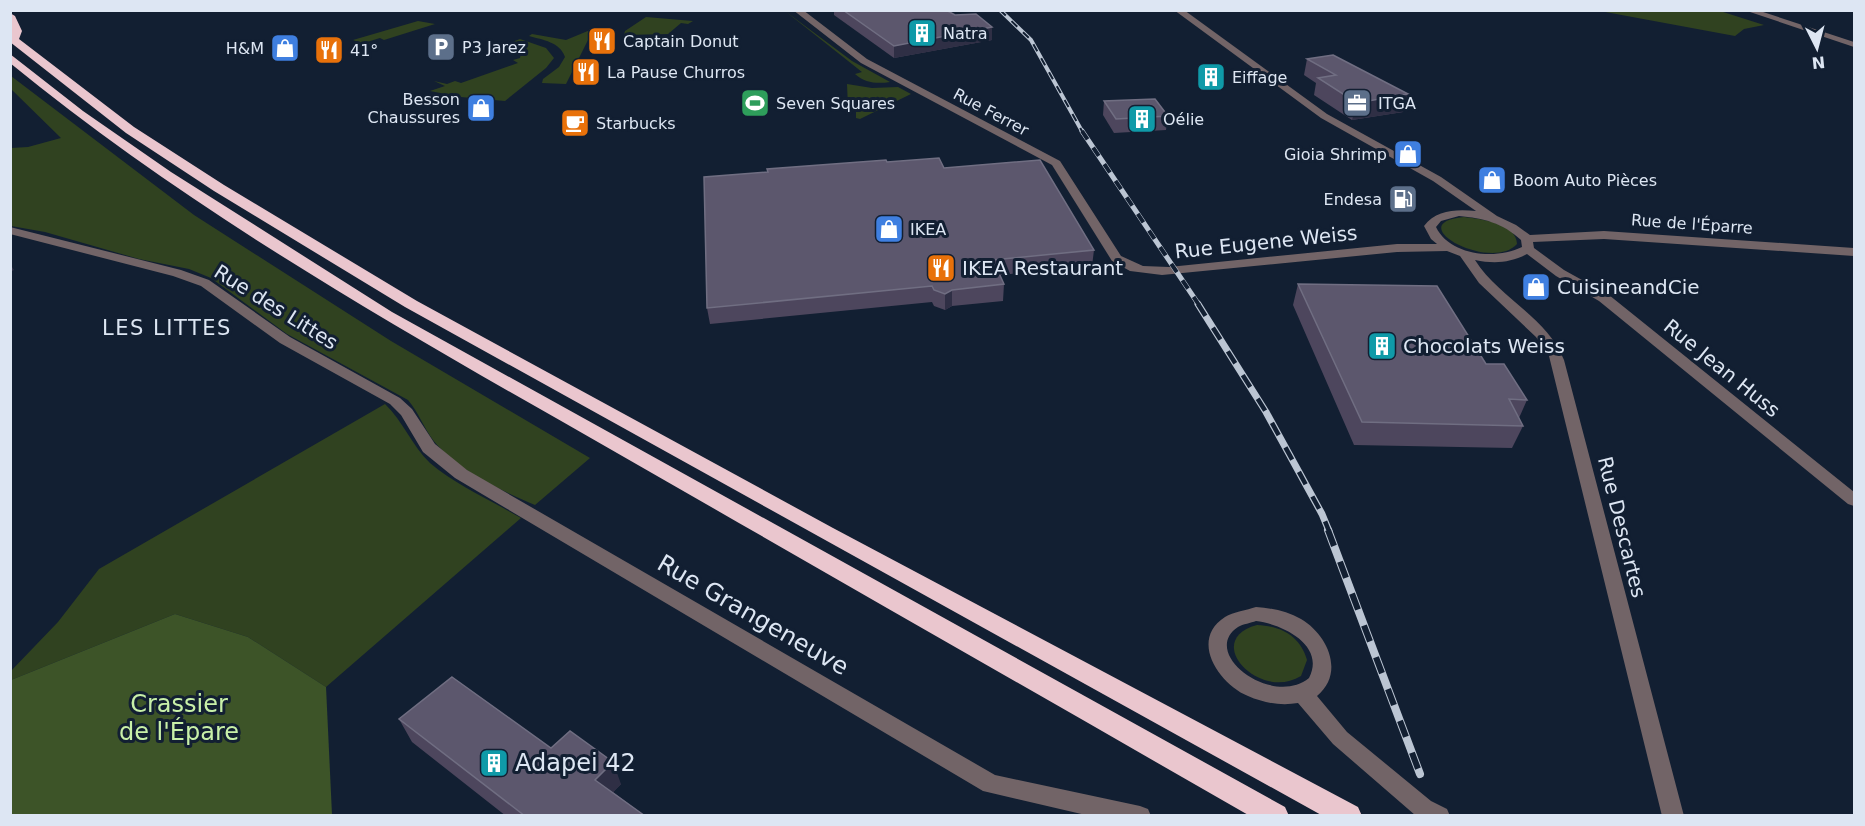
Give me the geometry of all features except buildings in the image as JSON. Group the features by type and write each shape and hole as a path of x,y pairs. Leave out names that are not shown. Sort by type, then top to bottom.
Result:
{"highway":[{"path":"10,16 17,31 12,45"},
{"path":"12,45 79,112 166,176 386,315 1276,816"},
{"path":"12,45 140,136 219,188 411,304 826,533 1349,816"}],"street":[{"name":"Rue Ferrer","path":"797,10 864,62 1056,163 1116,258 1140,269"},
{"path":"1178,10 1284,84 1324,116 1454,189 1493,218"},
{"path":"1748,10 1854,45"},
{"path":"1454,189 1459,202 1459,213"},
{"path":"1493,218 1459,213 1436,218 1430,222 1428,229 1432,236 1446,247 1465,254 1492,259 1521,255 1527,244"},
{"name":"Rue Jean Huss","path":"1493,218 1508,224 1560,273 1604,298 1854,500"},
{"name":"Rue des Littes","path":"10,230 177,273 205,283 285,340 377,391"},
{"name":"Rue de l'Éparre","path":"1527,244 1549,239 1604,235 1854,252"},
{"name":"Rue Eugene Weiss","path":"1397,248 1432,236"},
{"name":"Rue Eugene Weiss","path":"1140,269 1169,272 1397,248 1446,247"},
{"name":"Rue Descartes","path":"1465,254 1491,291 1535,328 1553,348 1562,373 1674,816"},
{"name":"Rue Jean Huss","path":"1511,258 1560,273"},
{"path":"1481,277 1492,259"},
{"name":"Rue Grangeneuve","path":"377,391 401,406 429,448 461,474 991,784 1140,816"},
{"path":"1273,615 1302,629 1321,652 1324,665 1321,677 1314,687 1303,694 1288,697 1271,696 1247,687 1227,672 1220,659 1217,646 1219,633 1227,623 1240,616 1273,615"},
{"path":"1303,694 1340,738 1423,808 1439,816"}],"green space":[{"path":"785,11 852,61 890,82 871,82 859,77 855,74 862,72"},
{"path":"1600,11 1720,11 1764,25 1744,29 1735,36"},
{"path":"646,17 693,21 688,24 681,23 668,34 624,35 625,31"},
{"path":"418,21 435,24 384,40 380,38 367,42 374,46 370,47 353,40"},
{"path":"599,28 591,33 598,36 590,36 566,84 542,83 543,79 559,67 565,57 555,45 529,36 532,34 566,40"},
{"path":"520,39 546,48 554,58 546,68 505,101 461,97 430,91 445,86 434,81 447,84 455,81 461,83 518,63 513,60 520,58 522,47 512,42"},
{"path":"11,76 194,215 391,341 590,458 535,505 494,486 455,461 433,440 408,400 287,334 211,278 189,269 139,259 45,232 11,226 11,148 28,147 61,138 11,89"},
{"path":"847,84 872,88 898,87 911,94 860,119 856,118 856,107 848,107"},
{"path":"1464,217 1496,223 1504,227 1511,231 1517,244 1505,251 1489,253 1456,244 1445,236 1441,228 1447,221"},
{"path":"385,404 430,463 462,485 521,518 326,687 248,637 175,614 11,680 10,672 58,622 99,569"},
{"name":"Crassier de l'Épare","path":"175,614 248,637 326,687 332,815 11,815 11,680"},
{"path":"1257,625 1282,630 1300,645 1307,660 1301,676 1285,682 1269,681 1254,675 1242,666 1235,655 1234,643 1241,633"}],"railway":[{"path":"1000,10 1031,40 1083,133"},
{"path":"1082,131 1199,305"},
{"path":"1198,304 1266,412 1329,531"},
{"path":"1328,530 1420,774"}],"place":[{"name":"Natra","path":"922,33"},
{"name":"Captain Donut","path":"602,41"},
{"name":"P3 Jarez","path":"441,47"},
{"name":"H&M","path":"285,48"},
{"name":"41°","path":"329,50"},
{"name":"La Pause Churros","path":"586,72"},
{"name":"Eiffage","path":"1211,77"},
{"name":"Seven Squares","path":"755,103"},
{"name":"ITGA","path":"1357,103"},
{"name":"Besson Chaussures","path":"481,108"},
{"name":"Oélie","path":"1142,119"},
{"name":"Starbucks","path":"575,123"},
{"name":"Gioia Shrimp","path":"1408,154"},
{"name":"Boom Auto Pièces","path":"1492,180"},
{"name":"Endesa","path":"1403,199"},
{"name":"IKEA","path":"889,229"},
{"name":"IKEA Restaurant","path":"941,268"},
{"name":"CuisineandCie","path":"1536,287"},
{"name":"Chocolats Weiss","path":"1382,346"},
{"name":"Adapei 42","path":"494,763"}],"district":[{"name":"LES LITTES","path":"167,328"}]}
